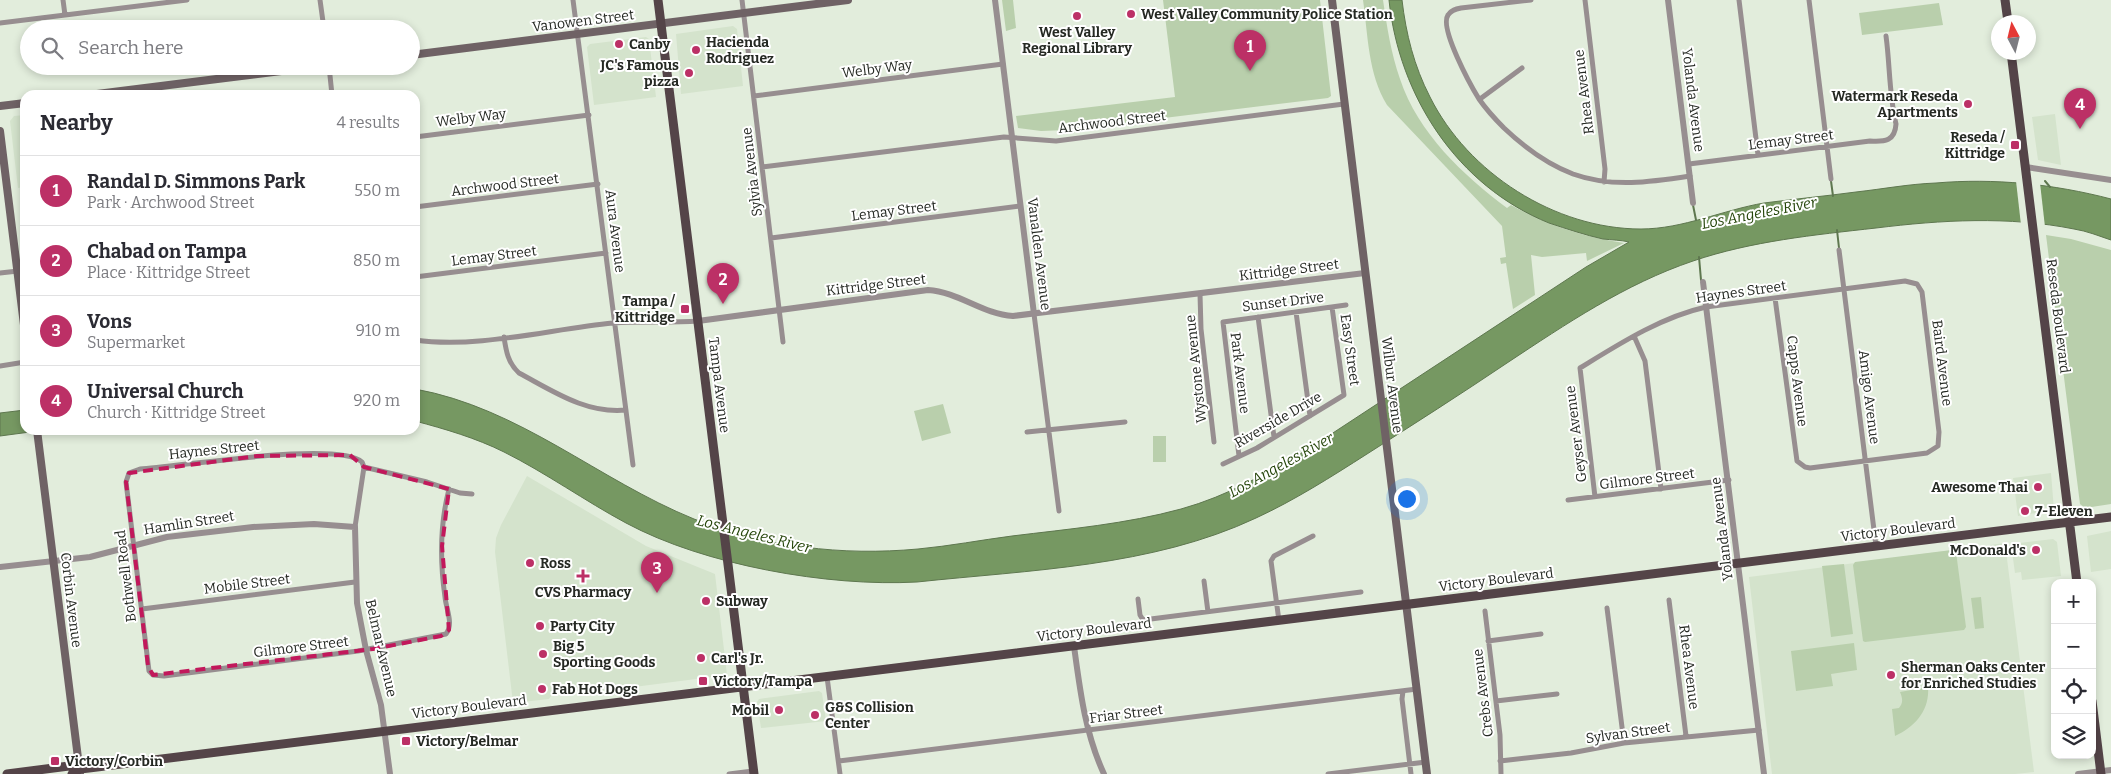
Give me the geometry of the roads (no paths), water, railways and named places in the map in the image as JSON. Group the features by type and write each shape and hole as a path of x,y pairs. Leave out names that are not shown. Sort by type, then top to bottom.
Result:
{"main road":[{"name":"Tampa Avenue","path":"658,0 754,772"},
{"name":"Vanowen Street","path":"420,54 848,0"},
{"name":"Wilbur Avenue","path":"1332,0 1427,774"},
{"path":"2005,0 2007,15"},
{"name":"Reseda Boulevard","path":"2012,60 2077,579"},
{"path":"129,90 249,75"},
{"path":"0,106 20,104"},
{"path":"0,130 20,289"},
{"name":"Corbin Avenue","path":"38,435 78,773"},
{"name":"Victory Boulevard","path":"6,774 68,766 78,773 384,731 2111,517"},
{"path":"2094,714 2101,773"}],"street":[{"path":"63,0 65,15"},
{"path":"128,0 129,7"},
{"path":"29,20 187,0"},
{"path":"320,0 323,20"},
{"name":"Aura Avenue","path":"573,0 633,465"},
{"name":"Sylvia Avenue","path":"742,0 783,342"},
{"name":"Vanalden Avenue","path":"995,0 1058,511"},
{"path":"1531,0 1461,8 1453,10 1447,15 1446,24 1452,43 1468,79 1492,116 1530,151 1575,174 1604,182 1637,183 1690,176"},
{"name":"Rhea Avenue","path":"1584,0 1605,169 1604,182"},
{"name":"Yolanda Avenue","path":"1668,0 1693,203"},
{"path":"1739,0 1758,155"},
{"path":"1809,0 1831,180"},
{"path":"0,24 20,21"},
{"name":"Lemay Street","path":"1689,164 1870,141 1883,142 1891,139 1894,135 1896,124 1886,36"},
{"name":"Welby Way","path":"754,96 1003,64"},
{"path":"1480,99 1522,68"},
{"path":"330,75 331,90"},
{"name":"Archwood Street","path":"762,167 1012,136 1056,140 1344,104"},
{"name":"Welby Way","path":"420,136 589,115"},
{"path":"2026,171 2111,180"},
{"name":"Archwood Street","path":"420,206 598,184"},
{"name":"Lemay Street","path":"771,238 1020,206"},
{"name":"Amigo Avenue","path":"1839,250 1876,546"},
{"name":"Lemay Street","path":"420,276 606,253"},
{"path":"0,273 18,271"},
{"name":"Kittridge Street","path":"420,340 449,343 614,323 698,321 928,290 953,294 1000,315 1034,314 1365,274"},
{"name":"Haynes Street","path":"1580,368 1634,336 1679,315 1706,307 1905,281 1917,284"},
{"name":"Yolanda Avenue","path":"1703,282 1764,774"},
{"name":"Baird Avenue","path":"1866,460 1927,454 1938,446 1939,432 1922,292 1917,284"},
{"name":"Wystone Avenue","path":"1200,294 1200,321 1214,442"},
{"name":"Capps Avenue","path":"1775,298 1795,457 1800,464 1810,468 1866,460"},
{"name":"Sunset Drive","path":"1223,322 1346,305"},
{"name":"Easy Street","path":"1332,307 1344,395"},
{"path":"1296,312 1310,416"},
{"path":"1258,316 1274,437"},
{"name":"Park Avenue","path":"1223,322 1239,456"},
{"path":"1634,336 1645,362 1661,489"},
{"path":"504,337 508,358 512,367 519,373 582,405 598,410 626,410"},
{"path":"0,366 20,363"},
{"name":"Geyser Avenue","path":"1580,368 1595,497"},
{"name":"Riverside Drive","path":"1223,464 1274,437 1344,395"},
{"path":"1027,432 1125,422"},
{"name":"Haynes Street","path":"129,473 140,469 257,456 302,453 350,455 362,462 364,468 400,475 472,494"},
{"name":"Belmar Avenue","path":"364,468 355,527 355,582 360,624 380,698 390,774"},
{"name":"Bothwell Road","path":"129,473 126,482 148,666 153,675"},
{"name":"Gilmore Street","path":"1568,500 1729,480"},
{"name":"Gilmore Street","path":"153,675 164,676 366,650 402,641 441,636 449,630 444,591 442,546 444,513 449,489"},
{"name":"Hamlin Street","path":"0,567 97,555 166,537 281,524 355,527"},
{"path":"1279,621 1271,561 1274,556 1313,536"},
{"path":"1204,581 1208,612"},
{"name":"Mobile Street","path":"142,608 355,582"},
{"name":"Victory Boulevard","path":"1138,599 1143,620 1361,592"},
{"name":"Rhea Avenue","path":"1669,600 1686,736"},
{"path":"1606,608 1624,743"},
{"name":"Crebs Avenue","path":"1485,611 1496,701 1501,774"},
{"path":"1488,641 1541,634"},
{"path":"1074,646 1082,706 1094,752 1104,774"},
{"path":"828,677 840,774"},
{"name":"Friar Street","path":"838,760 1417,690"},
{"path":"1403,691 1402,699 1411,774"},
{"path":"1496,701 1557,694"},
{"name":"Sylvan Street","path":"1500,761 1571,753 1624,743 1759,730"},
{"path":"1328,774 1426,762"},
{"path":"2078,774 2101,773 2111,770"},
{"path":"729,774 754,772"}],"water":[{"name":"Los Angeles River","path":"1389,0 1402,0 1406,25 1419,74 1446,124 1467,150 1491,172 1518,192 1546,207 1577,219 1609,226 1641,229 1657,228 1688,223 1764,203 1916,184 1980,181 2068,189 2111,199 2111,240 2084,231 2025,222 1950,221 1830,233 1738,248 1715,254 1668,270 1597,306 1340,471 1299,496 1256,518 1216,534 1175,547 1133,557 1046,569 917,582 882,583 806,577 767,570 692,551 657,538 596,506 520,460 482,442 420,422 420,390 453,398 524,428 625,485 694,519 721,529 776,543 804,547 861,551 918,549 1097,526 1139,519 1198,504 1264,474 1310,448 1586,267 1629,242 1603,239 1549,223 1516,207 1487,186 1461,161 1438,134 1420,103 1405,70 1395,36"},
{"path":"20,411 20,433 0,436 0,413"}],"waterway":[{"path":"1831,181 1833,196"},
{"path":"2045,181 2050,187"},
{"name":"Los Angeles River","path":"1693,205 1696,220"},
{"path":"1837,230 1839,248"},
{"path":"1699,257 1701,280"}],"place":[{"name":"West Valley Community Police Station","path":"1131,14"},
{"name":"West Valley Regional Library","path":"1077,16"},
{"name":"Canby","path":"619,44"},
{"name":"Hacienda Rodriguez","path":"696,50"},
{"name":"Randal D. Simmons Park","path":"1250,71"},
{"name":"JC's Famous pizza","path":"689,73"},
{"name":"Watermark Reseda Apartments","path":"1968,104"},
{"name":"Universal Church","path":"2080,129"},
{"name":"Reseda / Kittridge","path":"2015,145"},
{"name":"Chabad on Tampa","path":"723,304"},
{"name":"Tampa / Kittridge","path":"685,309"},
{"name":"Awesome Thai","path":"2038,487"},
{"name":"7-Eleven","path":"2025,511"},
{"name":"McDonald's","path":"2036,550"},
{"name":"Ross","path":"530,563"},
{"name":"CVS Pharmacy","path":"583,576"},
{"name":"Vons","path":"657,593"},
{"name":"Subway","path":"706,601"},
{"name":"Party City","path":"540,626"},
{"name":"Big 5 Sporting Goods","path":"543,654"},
{"name":"Carl's Jr.","path":"701,658"},
{"name":"Sherman Oaks Center for Enriched Studies","path":"1891,675"},
{"name":"Victory/Tampa","path":"703,681"},
{"name":"Fab Hot Dogs","path":"542,689"},
{"name":"Mobil","path":"779,710"},
{"name":"G&S Collision Center","path":"815,715"},
{"name":"Victory/Belmar","path":"406,741"},
{"name":"Victory/Corbin","path":"55,761"}]}
